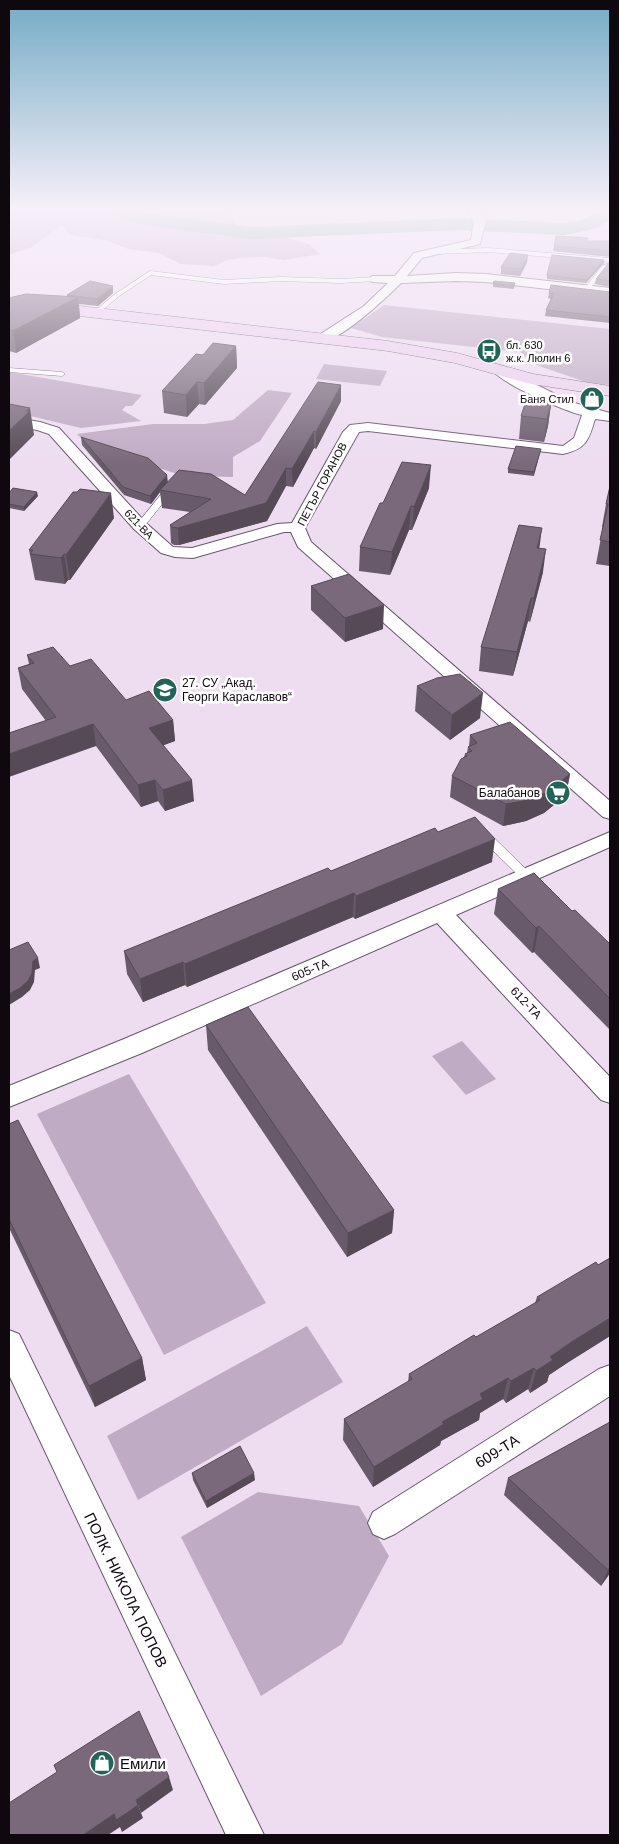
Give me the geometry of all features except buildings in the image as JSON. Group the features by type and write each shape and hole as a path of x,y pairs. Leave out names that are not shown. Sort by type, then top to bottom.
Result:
{"main road":[{"path":"9,303 424,351 564,385 610,391"}],"street":[{"path":"324,338 368,309 385,293"},
{"path":"499,370 536,393 589,415 610,418"},
{"name":"ПЕТЪР ГОРАНОВ","path":"589,415 580,443 575,447 563,450 368,427 355,428 350,432 297,528 304,544 610,812"},
{"name":"621-ВА","path":"9,421 40,426 54,431 140,526 161,546 175,552 193,553 283,527 297,528"},
{"name":"605-ТА","path":"9,1097 610,839"},
{"name":"612-ТА","path":"441,913 610,1093"},
{"name":"ПОЛК. НИКОЛА ПОПОВ","path":"9,1344 242,1834"},
{"name":"609-ТА","path":"384,1523 610,1379"}],"lane":[{"path":"97,312 120,293"},
{"path":"9,370 62,374"},
{"path":"140,526 173,485 178,482"},
{"path":"484,835 526,876"}],"shaded area":[{"path":"384,305 610,329 610,385 586,382 536,365 520,352 382,337 351,328"},
{"path":"324,364 387,371 380,386 316,379"},
{"path":"9,372 142,395 132,406 126,406 122,410 141,421 81,428 9,411"},
{"path":"268,390 292,393 260,441 233,457 233,477 184,476 89,446 77,434 153,424 204,424 233,420"},
{"path":"462,1041 496,1079 466,1095 432,1056"},
{"path":"129,1074 266,1303 164,1355 37,1114"},
{"path":"307,1326 343,1382 138,1500 107,1436"},
{"path":"258,1492 359,1506 389,1556 342,1644 261,1696 181,1537"}],"place":[{"name":"бл. 630 ж.к. Люлин 6","path":"489,351"},
{"name":"Баня Стил","path":"592,399"},
{"name":"27. СУ „Акад. Георги Караславов“","path":"165,690"},
{"name":"Балабанов","path":"558,793"},
{"name":"Емили","path":"102,1763"}]}
